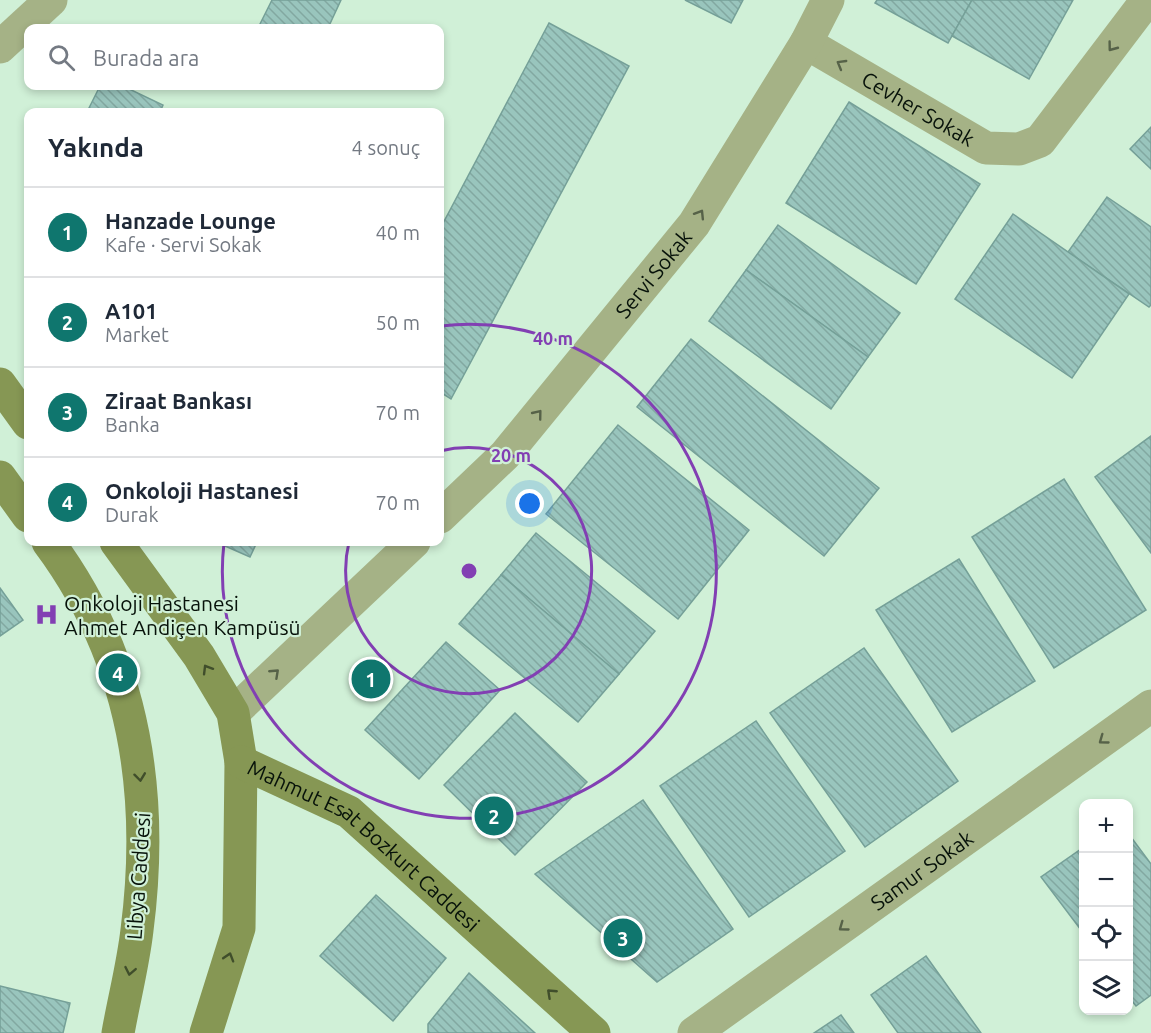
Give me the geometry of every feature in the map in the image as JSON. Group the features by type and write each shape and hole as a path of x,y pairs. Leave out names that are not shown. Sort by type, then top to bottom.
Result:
{"main road":[{"path":"0,384 24,417"},
{"path":"0,477 24,510"},
{"name":"Libya Caddesi","path":"51,546 77,586 103,635 118,673 131,719 144,806 137,930 118,1033"},
{"name":"Mahmut Esat Bozkurt Caddesi","path":"119,546 199,656 233,713 241,762 349,812 594,1033"},
{"path":"206,1033 239,928 241,762"},
{"path":"219,991 227,1033"}],"street":[{"path":"25,24 51,0"},
{"name":"Servi Sokak","path":"444,513 505,455 693,224 806,43 828,0"},
{"name":"Cevher Sokak","path":"806,43 986,148 1019,149 1040,141 1148,0"},
{"path":"0,47 24,25"},
{"path":"233,713 410,546"},
{"name":"Samur Sokak","path":"694,1033 1151,706"}],"building":[{"path":"272,0 341,0 330,24 260,24"},
{"path":"685,0 743,0 731,23"},
{"path":"877,0 972,0 948,43 875,3"},
{"path":"972,0 1073,0 1029,79 952,36"},
{"path":"549,23 629,66 451,399 444,395 444,221"},
{"path":"98,90 131,90 163,105 162,108 89,108"},
{"path":"849,102 980,184 916,284 786,203"},
{"path":"1151,127 1151,169 1130,149"},
{"path":"1107,197 1151,227 1151,305 1149,307 1068,252"},
{"path":"1013,214 1129,294 1072,378 955,299"},
{"path":"778,225 900,313 868,357 746,270"},
{"path":"746,270 868,357 831,409 709,321"},
{"path":"691,339 879,488 824,556 637,407"},
{"path":"618,425 749,530 678,619 546,514"},
{"path":"1151,436 1151,553 1095,477"},
{"path":"1064,479 1146,610 1054,668 972,537"},
{"path":"536,533 655,631 619,674 501,575"},
{"path":"225,546 255,546 250,557"},
{"path":"959,559 1035,681 952,732 876,610"},
{"path":"501,575 619,674 578,722 459,624"},
{"path":"0,588 23,620 0,636"},
{"path":"446,642 500,690 419,779 365,730"},
{"path":"864,648 958,781 865,847 770,713"},
{"path":"515,713 587,782 515,855 444,785"},
{"path":"756,721 845,851 749,917 660,786"},
{"path":"643,800 733,929 657,982 535,874"},
{"path":"1133,840 1151,864 1151,995 1136,1006 1133,1002"},
{"path":"1079,850 1079,927 1041,877"},
{"path":"376,895 446,958 393,1021 320,956"},
{"path":"926,956 981,1033 898,1033 871,995"},
{"path":"469,973 535,1033 428,1033 428,1024"},
{"path":"0,986 70,1003 63,1033 0,1033"},
{"path":"841,1015 854,1033 814,1033"}],"place":[{"name":"Onkoloji Hastanesi Ahmet Andiçen Kampüsü","path":"46,615"},
{"name":"Onkoloji Hastanesi","path":"118,673"},
{"name":"Hanzade Lounge","path":"371,679"},
{"name":"A101","path":"494,816"},
{"name":"Ziraat Bankası","path":"623,938"}]}
